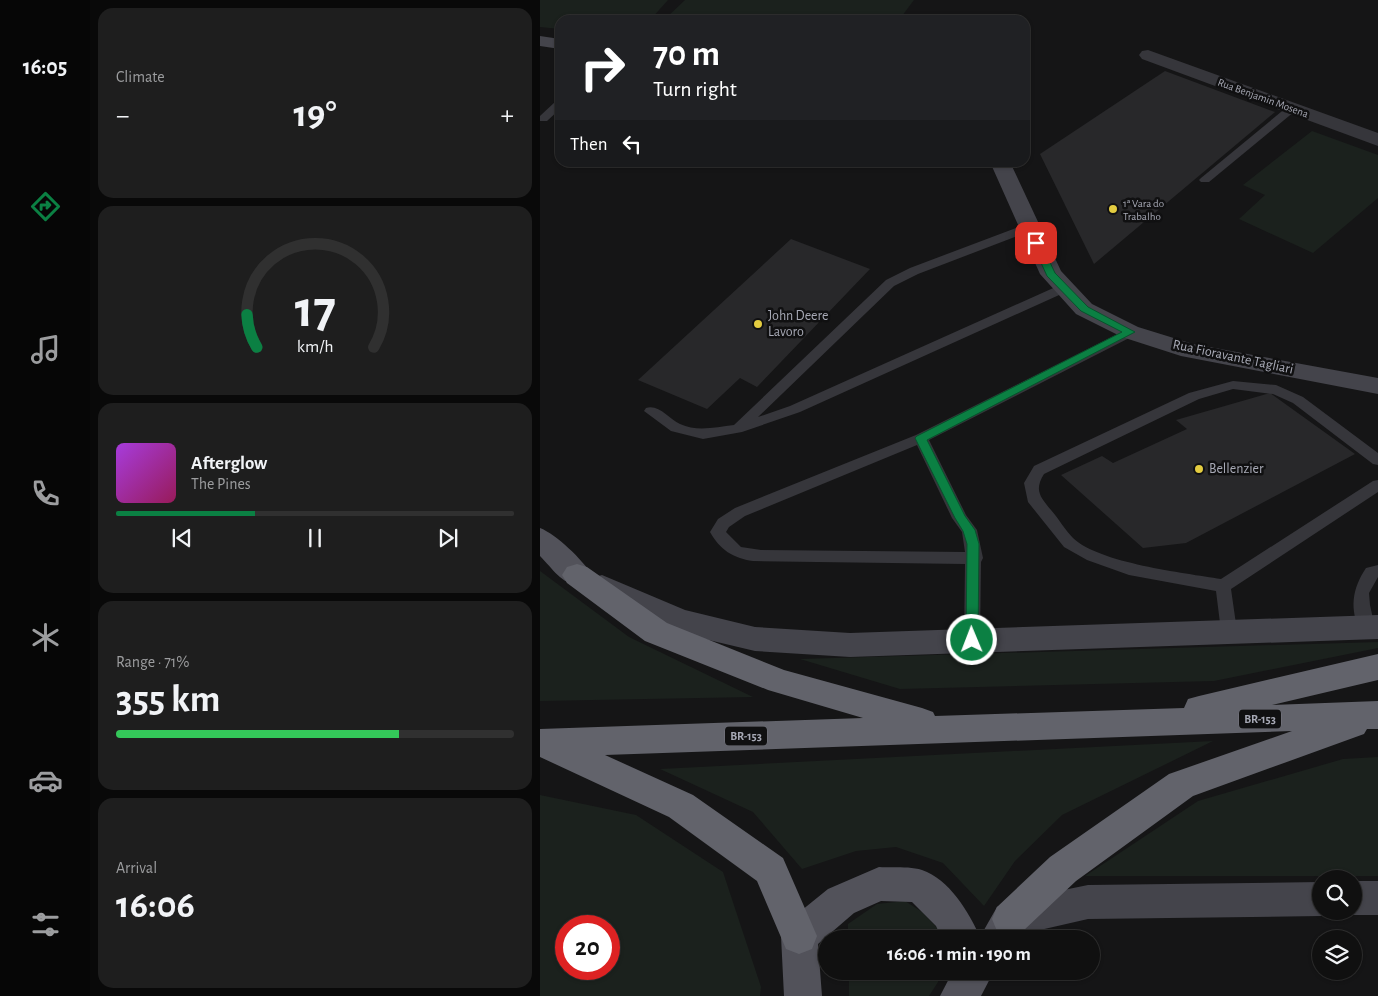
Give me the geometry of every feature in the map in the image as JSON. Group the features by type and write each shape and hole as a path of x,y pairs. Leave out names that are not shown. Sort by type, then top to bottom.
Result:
{"highway":[{"path":"576,575 656,632 779,681 948,729"},
{"path":"1143,722 1378,667"},
{"path":"1003,929 1063,869 1181,785 1378,715"},
{"name":"BR-153","path":"542,743 1378,715"},
{"path":"542,743 681,806 770,870 800,936"}],"main road":[{"path":"540,41 555,43"},
{"name":"Rua Fioravante Tagliari","path":"1002,167 1051,274 1084,309 1130,332 1190,351 1378,386"},
{"path":"540,539 576,575 679,621 755,640 850,645 1229,631 1372,628"},
{"path":"802,996 800,936 841,901 878,884 920,886 949,914 957,930"},
{"path":"1362,898 1378,898"},
{"path":"1003,929 1088,902 1312,899"},
{"path":"957,996 960,980"},
{"path":"957,996 969,980"}],"street":[{"name":"Rua Benjamin Mosena","path":"1148,55 1378,140"}],"lane":[{"path":"543,119 555,108"},
{"path":"1205,180 1291,109"},
{"path":"737,429 890,283 914,271 1030,227"},
{"path":"651,411 676,428 703,434 737,429 795,409 1064,288"},
{"path":"975,558 760,556 741,554 727,546 718,532 724,523 740,512 921,438 1130,332"},
{"path":"1378,460 1298,400 1276,390 1233,385 1194,396 1039,470 1031,483 1033,498 1069,543 1093,556 1129,569 1223,586 1378,485"},
{"path":"921,438 960,518 969,530 975,558 972,640"},
{"path":"1372,628 1360,600 1362,586 1372,572 1378,571"},
{"path":"1223,586 1229,631"}],"shaded area":[{"path":"540,0 668,0 654,15 555,15 555,28 540,27"},
{"path":"685,0 914,0 903,15 669,15"},
{"path":"1312,131 1378,155 1378,198 1313,253 1239,219 1265,195 1243,185"},
{"path":"540,571 629,637 753,697 540,701"},
{"path":"1378,642 1378,648 1214,681 900,689 800,659"},
{"path":"1213,741 1062,815 1015,861 984,906 943,863 896,847 856,851 802,869 753,812 660,769"},
{"path":"1378,757 1378,876 1362,876 1362,870 1312,870 1312,876 1085,876 1198,801 1343,759"},
{"path":"540,795 636,815 723,872 761,987 760,996 540,996"},
{"path":"905,901 922,912 939,930 848,930 848,924 877,904"},
{"path":"849,980 938,980 929,996 849,996"}],"building":[{"name":"1ª Vara do Trabalho","path":"1165,71 1275,112 1094,264 1040,154"},
{"name":"John Deere Lavoro","path":"791,239 870,269 757,387 740,378 707,409 638,380"},
{"name":"Bellenzier","path":"1270,393 1355,454 1186,543 1143,548 1061,475 1102,456 1113,463 1187,429 1176,420"}],"place":[{"name":"1ª Vara do Trabalho","path":"1113,209"},
{"name":"John Deere Lavoro","path":"758,324"},
{"name":"Bellenzier","path":"1199,469"}],"route":[{"path":"972,640 975,558 973,544 969,530 960,518 921,438 1130,332 1084,309 1051,274 1036,243"}]}
